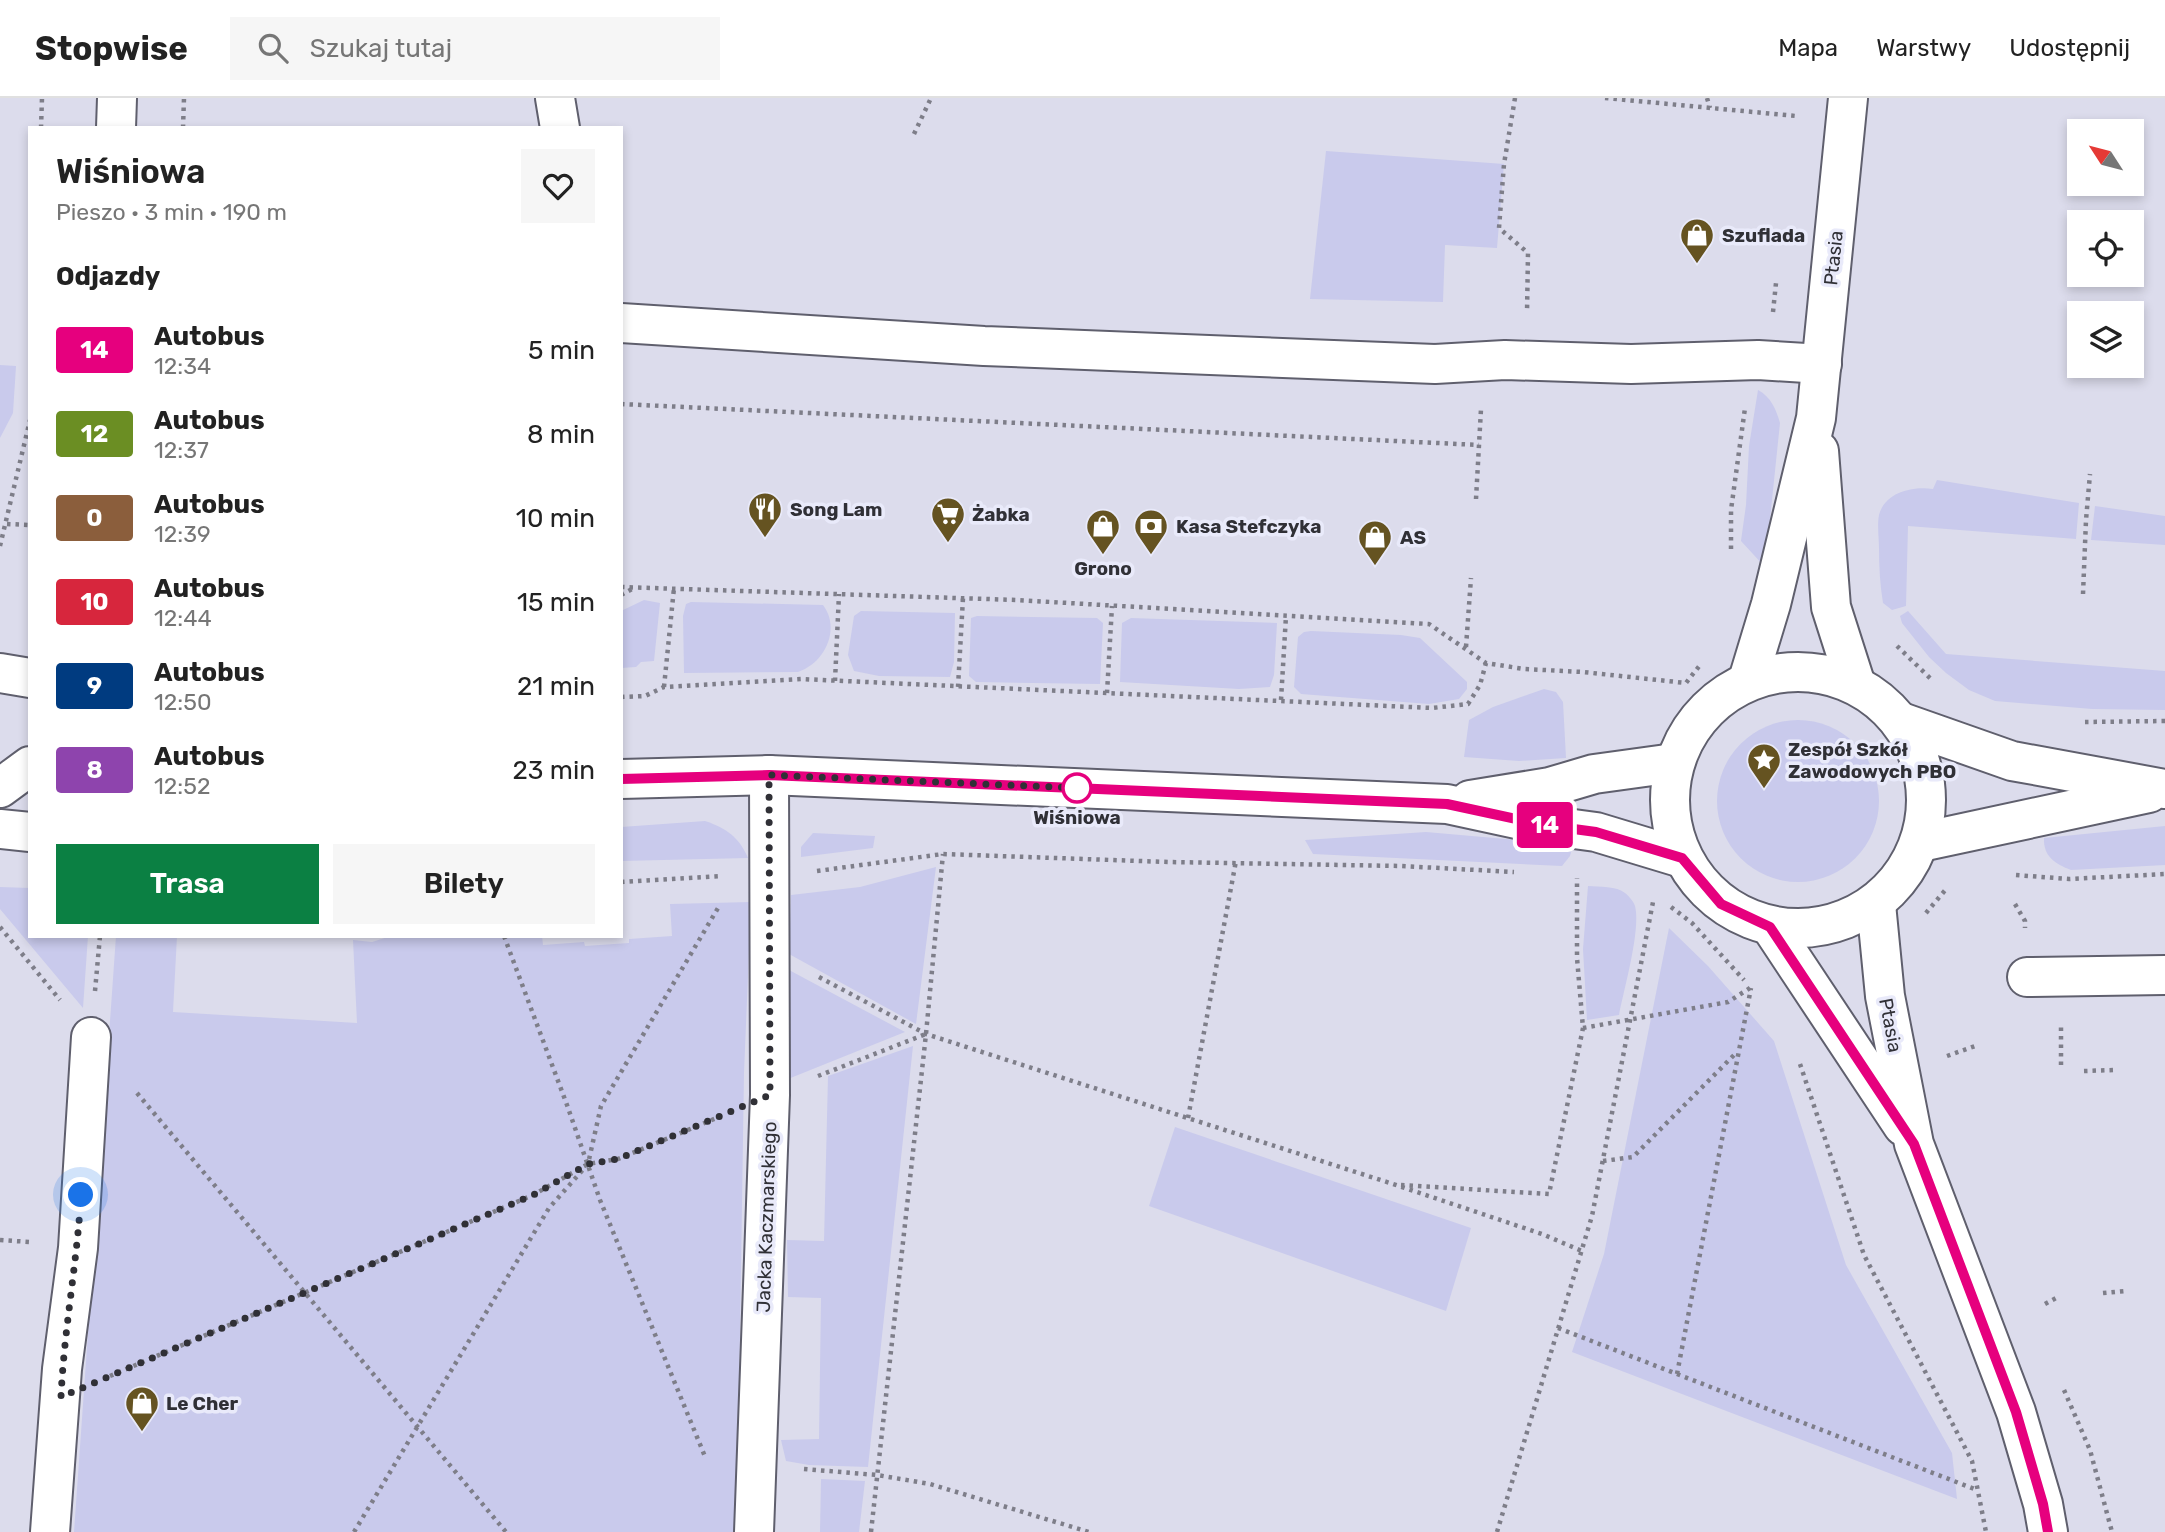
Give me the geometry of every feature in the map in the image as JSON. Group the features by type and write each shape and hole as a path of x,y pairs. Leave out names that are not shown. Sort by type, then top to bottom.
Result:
{"street":[{"path":"116,126 117,98"},
{"path":"555,98 560,126"},
{"name":"Ptasia","path":"1748,680 1771,604 1816,418 1848,98"},
{"path":"623,323 984,346 1435,364 1525,361 1631,364 1758,360 1822,364"},
{"name":"Ptasia","path":"1816,418 1831,607 1855,682"},
{"path":"1903,723 1922,760 1928,804 1921,842 1876,904 1829,926 1770,927 1721,904 1682,858 1669,814 1674,763 1699,716 1748,680 1797,670 1855,682 1903,723 2012,761 2165,789"},
{"path":"0,673 28,678"},
{"path":"1447,804 1550,787 1598,773 1674,763"},
{"path":"0,788 28,767"},
{"path":"623,779 769,775 1447,804 1544,825 1596,832 1682,858"},
{"name":"Jacka Kaczmarskiego","path":"754,1532 770,1095 769,775"},
{"path":"1921,842 2165,789"},
{"path":"0,829 28,832"},
{"name":"Ptasia","path":"1876,904 1885,996 1914,1144 2016,1412 2043,1504 2048,1532"},
{"name":"Ptasia","path":"1770,927 1914,1144"},
{"path":"2027,977 2165,975"},
{"path":"50,1532 62,1369 78,1248 91,1037"}],"path":[{"path":"41,126 42,98"},
{"path":"183,126 184,98"},
{"path":"915,134 931,98"},
{"path":"1515,98 1504,164 1499,228 1528,253 1525,361"},
{"path":"1605,98 1645,99 1797,116 1799,104"},
{"path":"1707,98 1710,108"},
{"path":"1730,559 1731,510 1744,411 1772,314 1777,275"},
{"path":"1476,499 1484,362"},
{"path":"623,404 1479,445"},
{"path":"0,546 28,429"},
{"path":"2083,594 2085,520 2090,474"},
{"path":"7,524 28,524"},
{"path":"1466,648 1471,578"},
{"path":"623,587 963,598 1429,624 1486,663 1524,669 1686,682 1701,663"},
{"path":"623,594 634,588"},
{"path":"664,687 674,588"},
{"path":"835,681 839,594"},
{"path":"958,687 963,598"},
{"path":"1107,693 1112,606"},
{"path":"1281,700 1286,615"},
{"path":"1896,644 1939,686"},
{"path":"623,697 645,696 664,687 801,679 1432,708 1468,704 1480,685 1486,663"},
{"path":"2081,722 2165,721"},
{"path":"871,1532 926,1034 943,854"},
{"path":"815,872 943,854 1168,862 1236,861 1401,866 1520,872"},
{"path":"1188,1118 1236,861"},
{"path":"1393,1184 1549,1194 1583,1028 1577,958 1577,870"},
{"path":"2012,875 2069,879 2165,874"},
{"path":"623,881 733,876"},
{"path":"1925,914 1945,889 1955,882"},
{"path":"1497,1532 1592,1216 1654,894"},
{"path":"1664,901 1692,923 1760,998"},
{"path":"2015,904 2025,921"},
{"path":"355,1532 549,1208 588,1164 601,1106 719,906"},
{"path":"0,926 506,1532"},
{"path":"505,938 600,1200 708,1465"},
{"path":"769,950 926,1034 1393,1184 1542,1234 1582,1251"},
{"path":"1583,1028 1728,1002 1751,988"},
{"path":"1677,1374 1751,988"},
{"path":"61,1397 533,1195 588,1164 618,1159 770,1095 926,1034"},
{"path":"1939,1059 1978,1045"},
{"path":"1603,1161 1633,1157 1738,1051"},
{"path":"1798,1061 1864,1255 1972,1461 1986,1532"},
{"path":"2084,1071 2115,1070"},
{"path":"2103,1293 2126,1291"},
{"path":"2045,1304 2060,1296"},
{"path":"1558,1328 1977,1490"},
{"path":"757,1465 877,1475 930,1484 1089,1532"}],"shaded area":[{"path":"1326,151 1504,164 1497,248 1445,245 1443,302 1310,299"},
{"path":"0,365 16,366 13,413 0,438"},
{"path":"1758,390 1772,404 1780,423 1765,567 1741,541 1749,446"},
{"path":"1937,480 2079,503 2076,539 1908,526 1906,606 1892,610 1883,603 1882,596 1879,515 1882,507 1893,496 1909,490 1933,489"},
{"path":"2095,506 2165,516 2165,545 2091,540"},
{"path":"644,600 660,603 654,661 623,668 623,610"},
{"path":"686,604 823,605 828,614 830,634 823,653 808,668 798,672 684,673 683,616"},
{"path":"861,611 955,613 954,662 950,677 879,676 854,671 848,655 854,616"},
{"path":"1908,611 1946,654 2165,671 2165,710 2092,709 1995,701 1969,690 1929,657 1902,623 1900,616"},
{"path":"971,618 1097,618 1103,623 1100,684 976,682 969,676"},
{"path":"1131,618 1277,623 1274,675 1270,687 1239,689 1120,682 1122,623"},
{"path":"1311,631 1420,638 1467,682 1467,689 1459,699 1429,704 1301,694 1294,687 1298,637"},
{"path":"1544,689 1556,692 1563,702 1566,758 1519,761 1464,757 1469,720 1493,707"},
{"path":"1798,720 1829,726 1856,743 1873,770 1879,801 1873,832 1856,859 1829,876 1798,882 1767,876 1740,859 1723,832 1717,801 1723,770 1740,743 1767,726"},
{"path":"705,821 731,834 748,858 623,861 623,827"},
{"path":"2165,826 2165,865 2071,870 2051,858 2044,844 2044,838"},
{"path":"1426,832 1573,845 1570,856 1562,866 1313,854 1305,840"},
{"path":"813,833 875,836 873,848 801,857 801,847"},
{"path":"936,867 916,1024 789,954 791,895 860,887"},
{"path":"1588,886 1617,889 1628,896 1635,906 1636,930 1619,1015 1587,1020 1583,949"},
{"path":"0,887 28,888 28,938 88,938 83,1008 0,909"},
{"path":"751,902 744,1073 737,1532 74,1532 116,938 177,938 173,1012 357,1023 353,940 372,942 385,938 542,938 543,945 629,943 629,939 672,936 670,904"},
{"path":"1669,928 1708,966 1774,1041 1846,1265 1952,1453 1957,1499 1572,1352 1604,1254"},
{"path":"789,970 905,1032 788,1079"},
{"path":"913,1046 868,1467 809,1465 786,1461 781,1440 819,1439 821,1298 788,1297 787,1240 824,1241 828,1076"},
{"path":"1175,1127 1471,1228 1446,1311 1149,1206"},
{"path":"821,1479 865,1481 859,1532 820,1532"}],"bus line":[{"name":"14","path":"623,779 769,775 1447,804 1544,825 1596,832 1682,858 1721,904 1770,927 1914,1144 2016,1412 2043,1504 2048,1532"}],"place":[{"name":"Szuflada","path":"1697,265"},
{"name":"Song Lam","path":"765,539"},
{"name":"Żabka","path":"948,544"},
{"name":"Grono","path":"1103,556"},
{"name":"Kasa Stefczyka","path":"1151,556"},
{"name":"AS","path":"1375,567"},
{"name":"Wiśniowa","path":"1077,788"},
{"name":"Zespół Szkół Zawodowych PBO","path":"1764,790"},
{"name":"Le Cher","path":"142,1433"}],"route":[{"path":"81,1195 78,1248 62,1369 61,1397 533,1195 588,1164 618,1159 770,1095 769,775 1077,788"}]}
